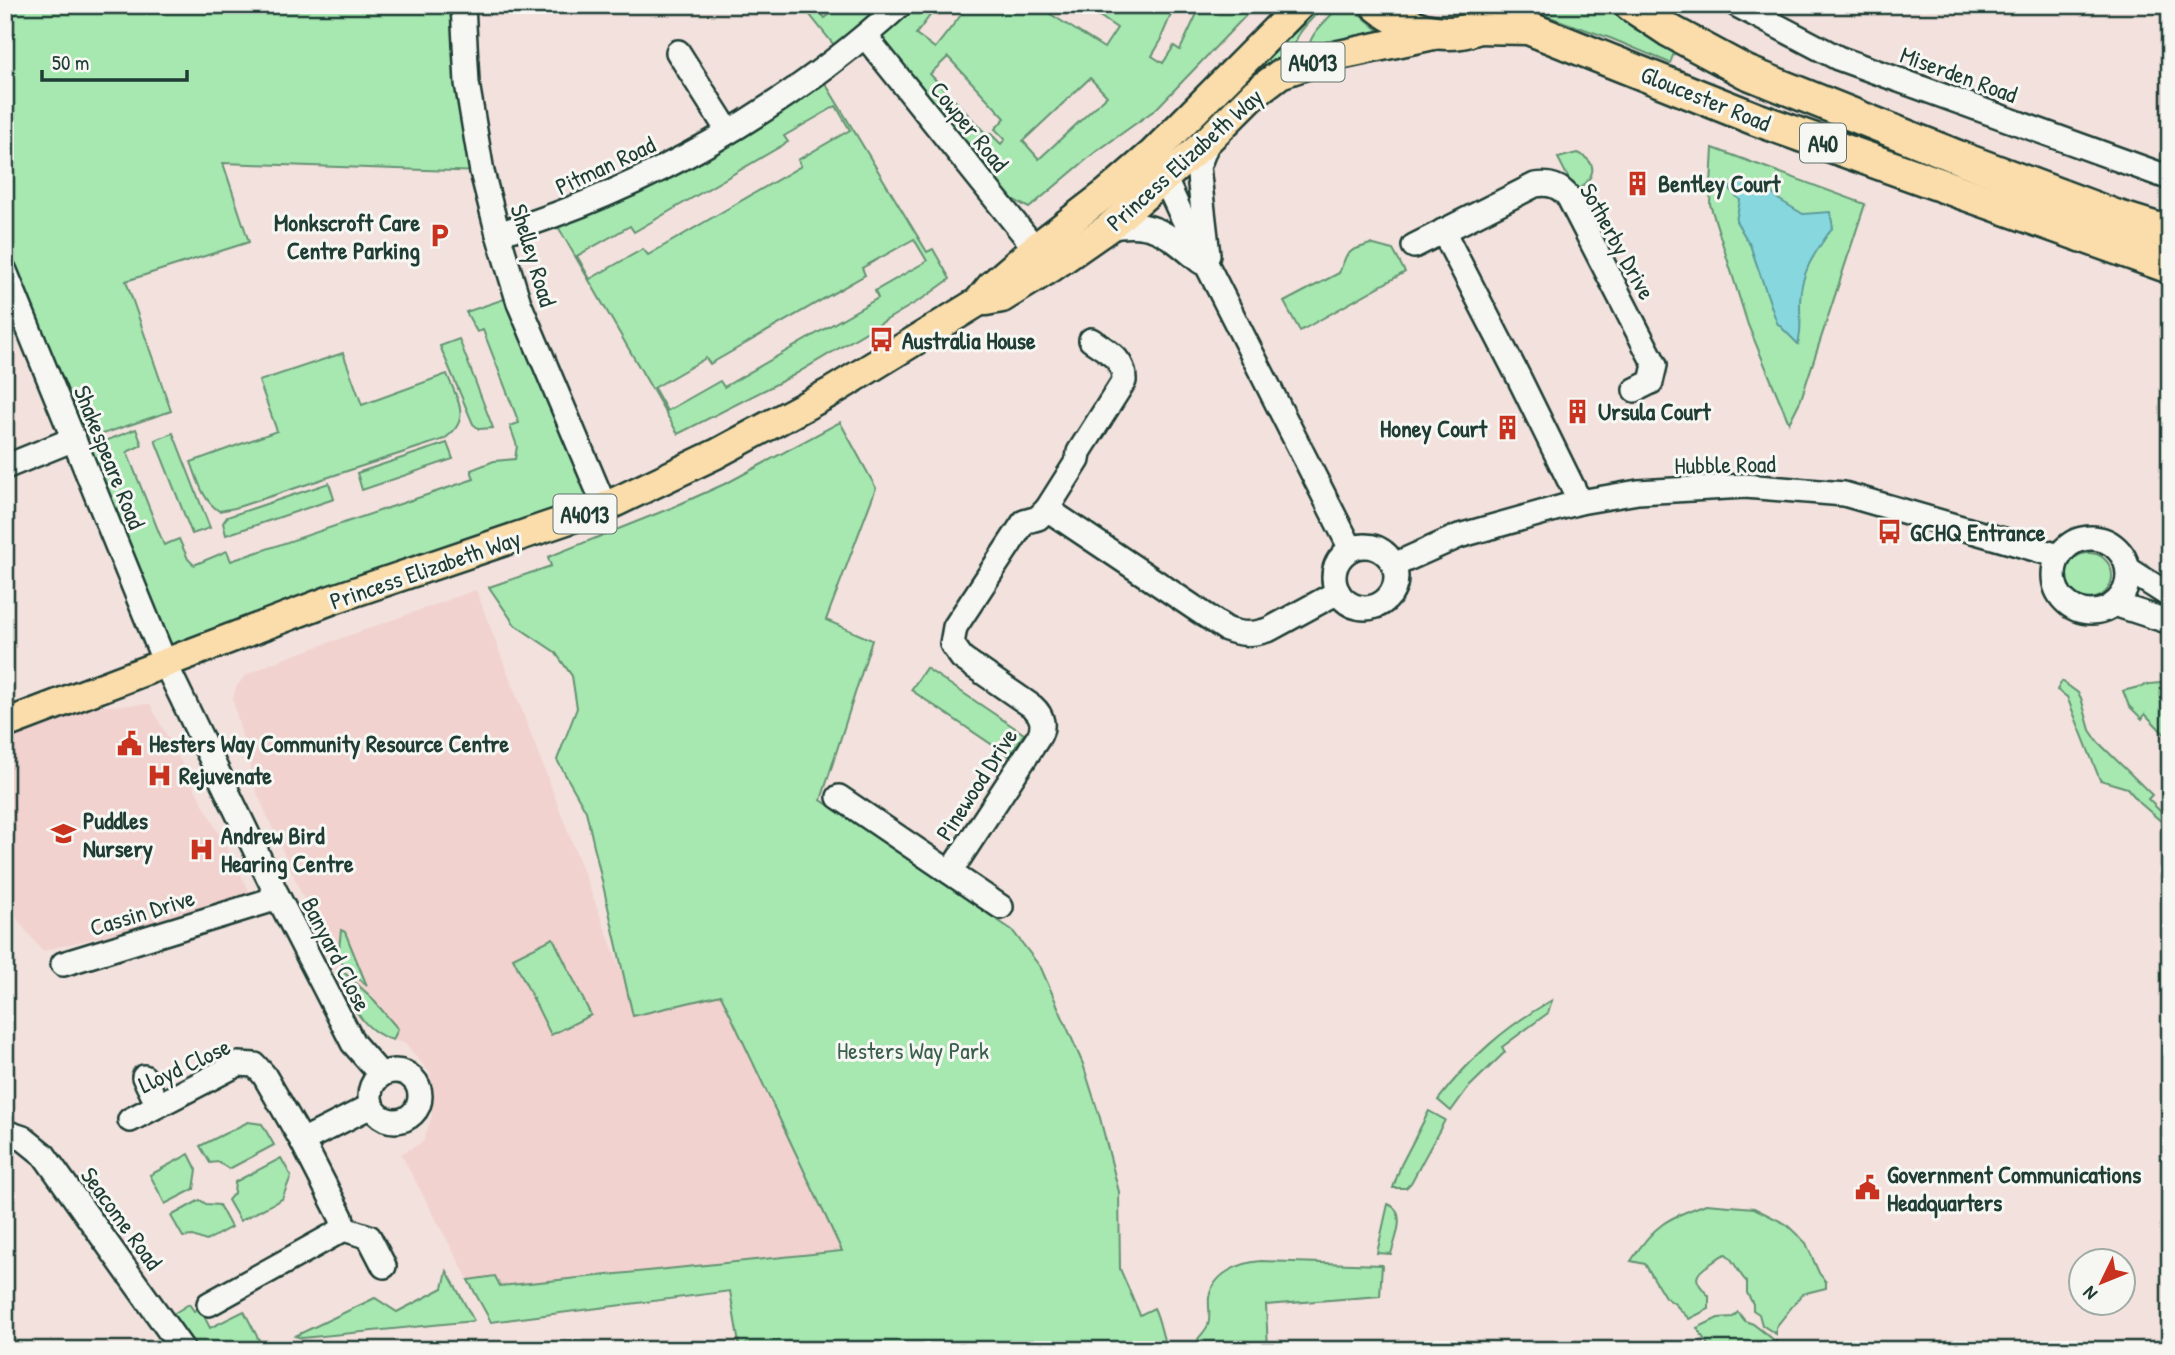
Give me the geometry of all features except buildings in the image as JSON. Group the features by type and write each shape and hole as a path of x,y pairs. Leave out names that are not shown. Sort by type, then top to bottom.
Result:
{"highway":[{"path":"1377,5 1390,16 1418,29 1443,33"},
{"path":"1477,27 1500,5"},
{"name":"Gloucester Road","path":"1631,5 1670,31 1746,72 1963,159 2115,216 2170,233"},
{"name":"Gloucester Road","path":"1443,33 1477,27 1528,28 1756,119 2170,267"}],"main road":[{"name":"Princess Elizabeth Way","path":"5,724 331,600 605,507 716,454 820,398 978,302 992,285 1035,248 1108,192 1153,153 1300,5"},
{"name":"Princess Elizabeth Way","path":"978,302 1002,298 1108,228 1182,170 1255,93 1280,74 1330,57 1443,33"}],"street":[{"name":"Shelley Road","path":"463,5 467,83 482,172 498,234 519,303 605,507"},
{"name":"Pitman Road","path":"498,234 553,218 611,194 680,160 819,74 900,5"},
{"name":"Miserden Road","path":"1737,5 1838,58 2170,178"},
{"name":"Cowper Road","path":"865,36 1035,248"},
{"path":"678,52 729,131"},
{"path":"1153,153 1182,170 1209,268 1351,550"},
{"path":"1182,170 1209,268"},
{"name":"Sotherby Drive","path":"1414,246 1535,185 1553,185 1565,192 1655,365 1651,382 1635,390"},
{"path":"1108,228 1128,224 1165,232 1209,268"},
{"path":"1443,230 1580,502"},
{"name":"Shakespeare Road","path":"5,271 165,663"},
{"name":"Pinewood Drive","path":"950,872 1042,728 1041,716 1033,707 957,654 952,643 953,633 1024,522 1038,518 1046,509 1124,381 1124,373 1118,360 1091,340"},
{"path":"5,467 74,439"},
{"name":"Hubble Road","path":"1394,565 1460,536 1580,502 1638,492 1745,486 1844,494 2059,556"},
{"path":"1046,509 1226,629 1237,633 1259,633 1269,629 1338,592"},
{"path":"2128,569 2126,588 2114,604 2094,612 2077,609 2067,603 2056,585 2054,575 2059,556 2073,543 2093,538 2102,540 2119,551 2128,569 2170,596"},
{"path":"1360,546 1371,546 1388,556 1394,565 1395,583 1387,600 1379,605 1370,608 1351,605 1338,592 1334,573 1337,563 1351,550 1360,546"},
{"path":"2114,604 2170,622"},
{"name":"Banyard Close","path":"165,663 277,895 353,1043 381,1074"},
{"name":"Pinewood Drive","path":"839,797 1001,907"},
{"name":"Cassin Drive","path":"62,964 265,902 277,895"},
{"name":"Lloyd Close","path":"130,1120 238,1064 249,1063 260,1069 302,1141 341,1217 344,1229"},
{"path":"397,1070 410,1075 419,1086 420,1103 414,1114 401,1120 382,1117 371,1106 371,1089 381,1074 397,1070"},
{"path":"144,1077 158,1105"},
{"path":"302,1141 371,1106"},
{"name":"Seacome Road","path":"5,1132 23,1138 44,1155 183,1350"},
{"path":"209,1304 344,1229 369,1237 384,1266"}],"shaded area":[{"path":"476,590 636,1010 721,995 843,1251 731,1291 491,1322 401,1154 423,1142 432,1116 430,1073 405,1043 384,1038 353,1010 255,788 233,700 236,687 245,676 272,663"},
{"path":"150,704 253,898 42,951 5,903 5,711"}],"green space":[{"path":"5,5 463,5 482,172 223,163 249,242 126,281 171,411 76,443 5,271"},
{"path":"802,5 814,5 825,18 841,5 881,5 889,15 900,5 938,5 916,34 935,48 969,5 1036,5 1104,48 1117,28 1083,5 1175,5 1162,39 1152,56 1163,63 1174,46 1180,50 1201,5 1256,5 1156,109 1093,154 1029,208 1012,199 865,37 842,55","holes":["948,57 1005,118 995,129 1005,139 1001,144 990,133 987,135 930,74","1090,78 1107,96 1039,159 1023,141"]},
{"path":"1318,5 1324,5 1299,35 1294,56 1267,70 1262,63"},
{"path":"1339,5 1349,5 1383,34 1309,51 1312,38"},
{"path":"1515,5 1612,5 1676,48 1670,63 1610,38"},
{"path":"819,73 927,252 933,249 950,279 925,297 792,376 678,434 553,218","holes":["836,106 850,130 798,160 801,166 648,255 643,249 590,279 577,256 630,226 634,232 788,142 784,136","914,239 927,261 875,291 878,298 724,387 720,381 667,411 654,388 706,358 710,364 865,275 862,268"]},
{"path":"1713,148 1865,204 1801,399 1789,423 1748,325 1710,204"},
{"path":"1577,153 1589,162 1592,172 1587,182 1575,191 1558,158"},
{"path":"1370,244 1393,250 1405,272 1300,331 1284,302 1339,273 1346,256 1353,250"},
{"path":"516,295 605,507 165,663 79,451 136,429 142,445 127,452 164,545 179,539 188,559 194,565 227,551 231,561 474,479 471,470 494,461 515,459 517,446 510,426 519,423 483,330 477,332 466,312"},
{"path":"459,339 493,428 479,429 473,424 440,346"},
{"path":"343,353 362,405 447,374 460,409 458,424 453,432 444,439 219,511 208,501 201,489 191,462 277,431 259,381"},
{"name":"Hesters Way Park","path":"840,422 876,488 826,620 872,640 821,800 1012,930 1041,968 1083,1064 1100,1118 1119,1192 1120,1269 1140,1315 1154,1308 1168,1350 740,1350 730,1291 491,1322 468,1280 495,1276 500,1286 842,1251 721,995 633,1016 586,811 557,760 577,708 572,676 555,652 515,625 489,587 551,566 548,557 729,482"},
{"path":"173,433 210,528 192,534 155,440"},
{"path":"447,443 453,459 362,490 357,473"},
{"path":"329,483 334,499 226,535 223,523 227,517"},
{"path":"2089,553 2105,560 2112,576 2105,592 2089,599 2073,592 2066,576 2073,560"},
{"path":"926,668 1024,734 1009,756 911,690"},
{"path":"2062,681 2081,698 2090,730 2098,742 2152,795 2148,799 2170,821 2170,829 2127,788 2100,780 2067,697 2057,690"},
{"path":"2170,682 2170,740 2145,714 2142,719 2129,706 2123,691"},
{"path":"341,930 345,932 367,986 338,959"},
{"path":"553,938 591,1015 551,1035 513,958"},
{"path":"338,970 369,995 398,1029 393,1040 372,1029 357,1013 342,981"},
{"path":"1552,1000 1548,1013 1502,1047 1505,1052 1467,1089 1451,1111 1438,1100 1489,1044"},
{"path":"1429,1111 1445,1120 1411,1183 1406,1188 1393,1188 1401,1165"},
{"path":"248,1122 262,1124 274,1145 229,1169 218,1162 210,1163 200,1146"},
{"path":"189,1154 197,1170 194,1189 165,1204 150,1175"},
{"path":"281,1158 291,1176 282,1199 240,1221 228,1200 234,1193 235,1182"},
{"path":"200,1200 206,1204 219,1205 231,1227 206,1241 193,1236 183,1237 171,1216"},
{"path":"1388,1204 1397,1213 1399,1226 1391,1254 1377,1253"},
{"path":"1706,1204 1754,1208 1786,1224 1806,1243 1819,1273 1826,1282 1826,1288 1802,1294 1776,1327 1776,1334 1762,1325 1747,1293 1747,1282 1726,1254 1698,1275 1700,1286 1709,1296 1709,1309 1689,1319 1665,1297 1645,1264 1631,1261 1662,1224"},
{"path":"1261,1261 1382,1265 1380,1296 1266,1305 1268,1350 1203,1350 1198,1339 1208,1325 1209,1297 1216,1282 1236,1267"},
{"path":"447,1271 474,1321 302,1338 295,1336 375,1298 397,1312 443,1288"},
{"path":"189,1304 194,1311 200,1308 210,1328 244,1311 262,1346 231,1350 192,1350 170,1316"},
{"path":"1738,1312 1745,1321 1787,1350 1757,1347 1754,1350 1707,1350 1708,1345 1697,1328 1718,1318 1733,1317"}],"water":[{"path":"1742,183 1769,190 1778,199 1803,214 1830,212 1833,227 1814,255 1802,284 1798,344 1777,323 1750,245 1736,221 1740,200 1728,187"}],"place":[{"name":"Bentley Court","path":"1638,183"},
{"name":"Monkscroft Care Centre Parking","path":"440,236"},
{"name":"Australia House","path":"882,340"},
{"name":"Ursula Court","path":"1578,411"},
{"name":"Honey Court","path":"1507,428"},
{"name":"GCHQ Entrance","path":"1890,532"},
{"name":"Hesters Way Community Resource Centre","path":"129,743"},
{"name":"Rejuvenate","path":"159,775"},
{"name":"Puddles Nursery","path":"63,834"},
{"name":"Andrew Bird Hearing Centre","path":"201,849"},
{"name":"Government Communications Headquarters","path":"1867,1188"}]}
